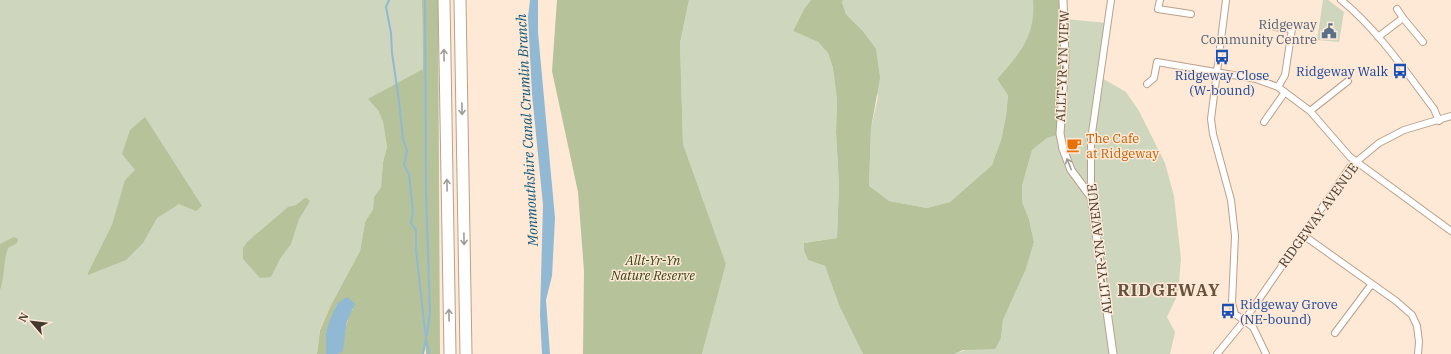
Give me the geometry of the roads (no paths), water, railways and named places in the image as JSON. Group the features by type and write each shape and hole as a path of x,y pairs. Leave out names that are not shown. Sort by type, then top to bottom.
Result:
{"highway":[{"path":"444,0 450,354"},
{"path":"460,0 466,354"}],"street":[{"name":"ALLT-YR-YN VIEW","path":"1063,0 1065,59 1060,134 1063,149 1071,170 1090,197"},
{"name":"ALLT-YR-YN AVENUE","path":"1110,0 1091,140 1090,197 1113,354"},
{"path":"1160,0 1158,9 1191,14"},
{"path":"1226,0 1211,120 1213,134 1231,200 1235,236 1232,303 1235,314 1253,327 1266,354"},
{"path":"1341,0 1361,18 1378,37 1434,109 1439,120"},
{"path":"1397,9 1422,42"},
{"path":"1378,37 1403,18"},
{"path":"1275,27 1292,29 1285,75 1278,87"},
{"path":"1147,84 1154,78 1157,62 1256,79 1278,87 1310,111 1350,157 1451,231"},
{"path":"1310,111 1348,81"},
{"path":"1264,122 1285,92"},
{"name":"RIDGEWAY AVENUE","path":"1217,354 1244,321 1356,160 1379,143 1404,130 1451,116"},
{"path":"1303,235 1396,301 1412,315 1417,326 1419,342 1418,354"},
{"path":"1335,333 1371,284"}],"water":[{"path":"530,0 538,0 538,32 555,218 552,276 546,300 550,354 542,354 540,315 543,205 532,94 528,17"},
{"path":"345,298 349,298 355,304 347,321 343,351 338,354 326,354 326,333 329,322 337,304"}],"waterway":[{"path":"389,0 386,7 391,33 392,53 403,139 407,151 404,165 409,174 413,212 411,223 416,230 416,250 426,339 423,354"},
{"path":"425,0 426,194 430,312 427,335"},
{"path":"426,339 429,354"}],"place":[{"name":"Ridgeway Community Centre","path":"1329,31"},
{"name":"Ridgeway Close (W-bound)","path":"1222,57"},
{"name":"Ridgeway Walk","path":"1400,71"},
{"name":"The Cafe at Ridgeway","path":"1074,145"},
{"name":"Ridgeway Grove (NE-bound)","path":"1228,311"}],"district":[{"name":"RIDGEWAY","path":"1169,290"}],"water label":[{"name":"Monmouthshire Canal Crumlin Branch","path":"527,130"}],"park label":[{"name":"Allt-Yr-Yn Nature Reserve","path":"653,268"}]}
